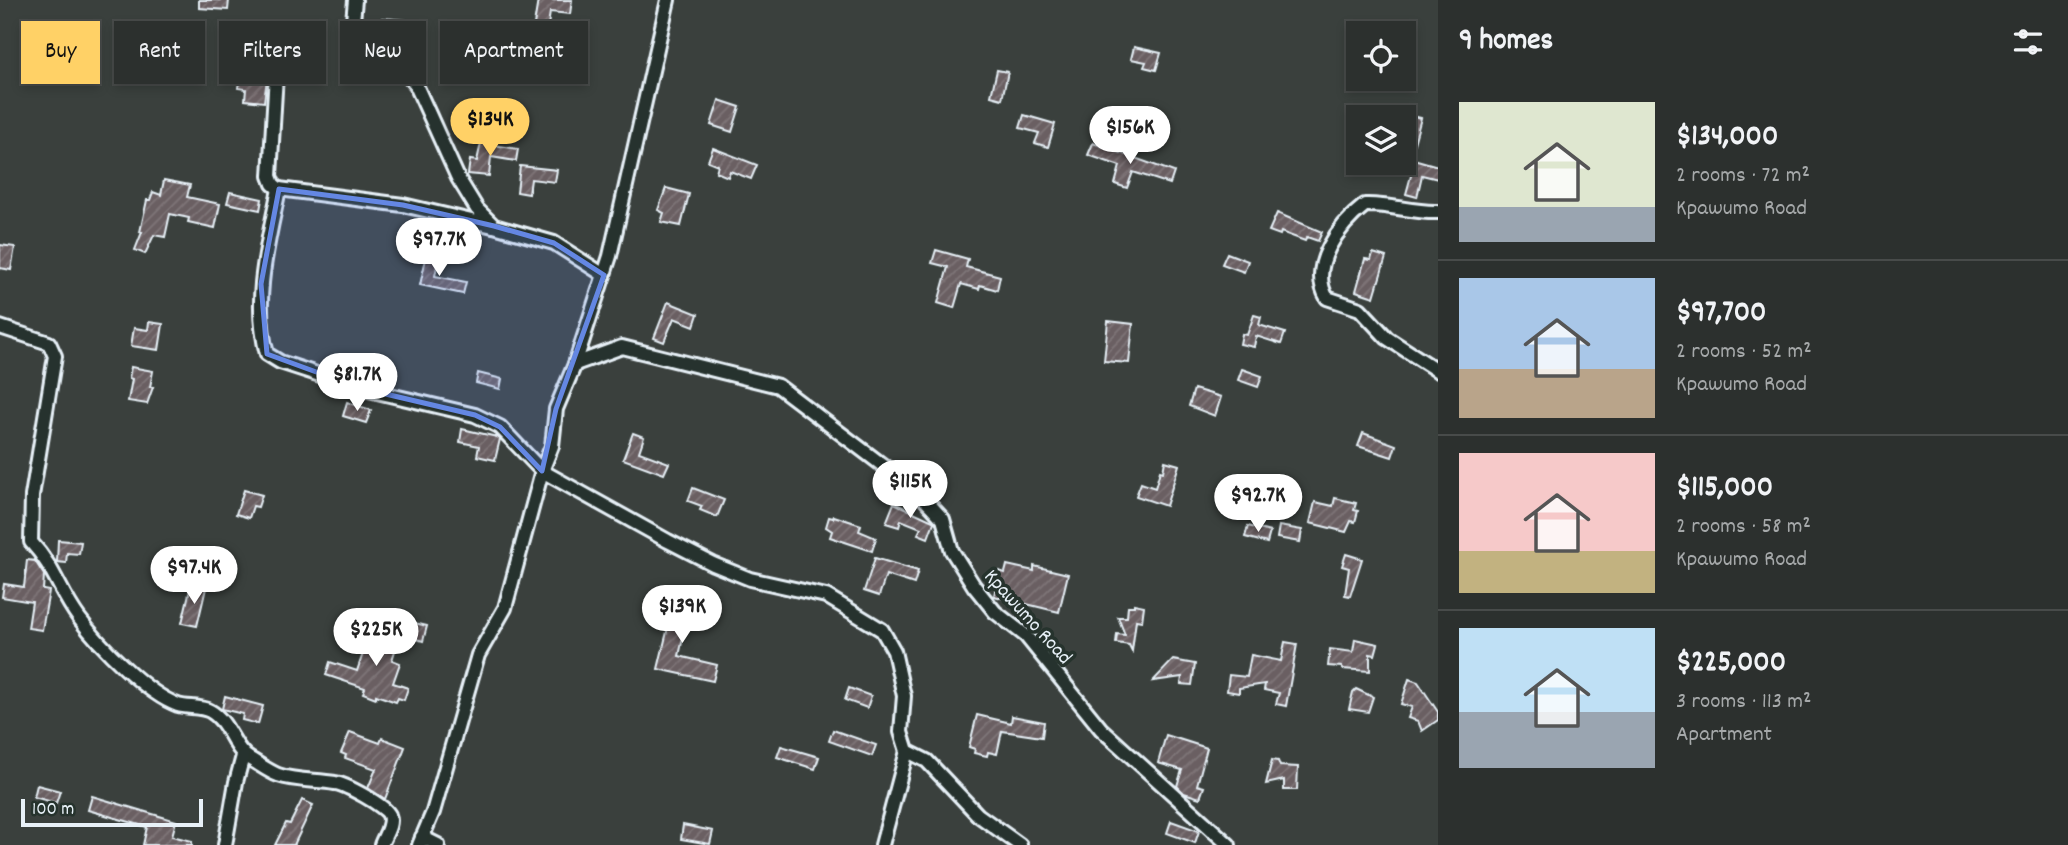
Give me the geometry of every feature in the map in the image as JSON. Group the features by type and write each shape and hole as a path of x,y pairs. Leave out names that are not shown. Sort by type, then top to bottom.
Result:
{"street":[{"path":"355,0 353,21 364,43 400,66 415,83 458,178 477,209 494,226"},
{"path":"438,845 421,841 433,812 478,655 505,608 542,471 552,446 556,409 575,363 604,275 668,0"},
{"path":"275,84 270,176 279,189 403,205 494,226 554,243 604,275"},
{"path":"279,189 261,284 262,335 267,355 280,362 360,388 475,415 500,427 542,471 713,564 750,579 827,596 882,630 894,652 904,696 901,732 908,751 882,845"},
{"path":"1438,212 1426,213 1385,204 1365,205 1336,234 1321,268 1322,289 1327,298 1360,309 1387,338 1438,371"},
{"path":"0,327 49,343 55,356 32,496 31,542 46,558 64,596 80,620 112,656 148,687 177,704 209,711 228,728 243,756 277,774 339,783 383,807 390,815 390,824 382,845"},
{"name":"Kpawumo Road","path":"575,363 622,347 778,386 918,492 943,519 952,551 974,586 995,612 1026,636 1101,729 1229,845"},
{"path":"908,751 927,761 978,816 1020,845"},
{"path":"225,845 243,756"}],"highlighted area":[{"path":"279,189 403,205 494,226 554,243 604,275 556,409 542,471 500,427 475,415 360,388 267,354 261,284"}],"building":[{"path":"199,0 229,0 228,10 199,8"},
{"path":"538,0 572,0 570,14 550,12 549,21 535,21"},
{"path":"382,18 406,20 406,21 382,21"},
{"path":"1134,47 1161,53 1156,70 1144,67 1146,62 1131,59"},
{"path":"997,70 1008,72 1002,99 991,96"},
{"path":"239,84 266,84 264,102 245,100 246,89 238,88"},
{"path":"719,100 740,107 732,132 711,125"},
{"path":"1024,115 1055,124 1048,147 1035,143 1039,133 1020,128"},
{"path":"1416,117 1421,118 1416,136"},
{"path":"481,143 518,149 516,161 491,157 489,176 468,174 470,160 477,161"},
{"path":"1093,143 1174,172 1170,184 1133,172 1127,188 1115,184 1120,166 1088,155"},
{"path":"713,148 757,165 751,179 730,171 728,177 716,172 718,165 708,161"},
{"path":"1416,160 1438,166 1438,179 1422,175 1417,197 1406,194 1411,175 1416,175"},
{"path":"520,166 557,170 555,182 531,179 529,194 517,192"},
{"path":"164,180 190,185 187,197 220,204 215,228 188,222 189,218 170,214 165,237 154,235 145,254 135,250 142,232 147,200 150,200 153,192 161,195"},
{"path":"666,188 689,194 681,226 661,222 664,213 658,210"},
{"path":"230,192 262,199 260,210 227,203"},
{"path":"1277,213 1322,232 1318,241 1307,237 1305,241 1281,232 1280,235 1269,231"},
{"path":"0,245 15,247 11,270 0,268"},
{"path":"936,250 968,259 966,267 1000,276 997,290 980,285 979,289 961,284 954,308 938,303 948,267 932,263"},
{"path":"1227,253 1248,261 1244,272 1222,264"},
{"path":"1373,253 1386,257 1374,297 1356,291 1365,259 1371,260"},
{"path":"427,254 439,256 435,276 466,282 463,294 420,285"},
{"path":"668,302 698,314 694,326 674,318 664,342 654,338"},
{"path":"1254,315 1261,317 1259,325 1285,333 1281,344 1256,336 1254,347 1240,344 1242,334 1247,335"},
{"path":"1108,321 1133,324 1129,363 1104,361"},
{"path":"149,322 163,324 159,350 131,346 134,328 148,330"},
{"path":"131,367 153,371 150,387 153,387 147,404 128,401"},
{"path":"1242,369 1262,376 1258,387 1238,380"},
{"path":"478,373 502,379 500,389 476,383"},
{"path":"1194,389 1221,397 1215,416 1189,406"},
{"path":"347,402 371,410 366,423 343,416"},
{"path":"462,429 500,439 495,460 477,456 479,446 460,442"},
{"path":"633,433 644,437 639,452 669,463 664,474 623,459"},
{"path":"1363,433 1396,445 1392,457 1358,446"},
{"path":"1165,461 1179,465 1166,506 1136,496 1141,483 1155,488"},
{"path":"693,488 724,500 717,517 700,510 702,506 688,501"},
{"path":"244,490 262,495 258,507 253,506 249,518 236,514"},
{"path":"1335,498 1356,503 1354,510 1358,511 1355,522 1351,521 1346,532 1310,523 1315,502 1333,506"},
{"path":"894,503 934,522 928,538 918,534 921,528 901,520 899,527 886,523"},
{"path":"834,516 861,525 859,531 876,538 872,551 830,537 832,531 826,527 829,517"},
{"path":"1248,526 1270,532 1267,543 1245,537"},
{"path":"1279,526 1302,530 1300,542 1277,538"},
{"path":"58,540 81,542 79,554 67,553 66,563 57,562"},
{"path":"1346,554 1362,559 1350,596 1345,595 1349,568 1342,566"},
{"path":"875,558 918,571 914,584 886,575 879,596 864,591"},
{"path":"27,560 35,561 44,575 43,590 49,591 42,630 28,628 32,602 2,597 4,584 24,587"},
{"path":"1007,565 1034,571 1034,566 1068,574 1059,612 994,596 999,571 1005,573"},
{"path":"191,585 206,588 197,626 182,623"},
{"path":"677,590 689,593 685,614 688,615 679,656 717,665 713,681 658,669"},
{"path":"1128,606 1144,606 1142,621 1136,620 1132,651 1129,645 1116,643 1117,634 1125,635 1118,617 1127,617"},
{"path":"406,621 427,626 423,641 402,635"},
{"path":"389,622 403,627 392,660 400,663 393,683 408,688 404,700 398,698 396,702 376,695 376,698 363,693 365,688 326,675 330,662 357,671 369,636 383,640"},
{"path":"1355,639 1378,644 1375,655 1370,654 1370,671 1328,666 1330,649 1353,652"},
{"path":"1285,642 1297,644 1286,706 1276,704 1279,693 1264,690 1265,684 1239,688 1239,693 1227,691 1229,675 1247,677 1251,655 1281,661"},
{"path":"1173,660 1195,664 1192,685 1181,684 1182,677 1153,681"},
{"path":"1409,679 1418,682 1438,712 1438,720 1422,731 1418,721 1408,718 1412,707 1401,704"},
{"path":"849,688 871,696 867,708 845,700"},
{"path":"1356,689 1373,697 1368,712 1349,709"},
{"path":"225,696 263,706 258,724 242,720 243,714 222,709"},
{"path":"977,715 1011,723 1012,716 1044,722 1042,737 1002,731 997,754 988,752 987,756 974,753 975,749 969,747"},
{"path":"833,730 876,745 872,756 829,741"},
{"path":"350,732 380,743 382,738 405,747 385,799 368,788 376,769 345,758 346,755 341,753"},
{"path":"1166,735 1207,748 1197,785 1204,787 1200,798 1184,793 1177,786 1182,770 1158,763"},
{"path":"781,746 819,757 815,769 777,757"},
{"path":"1272,760 1278,761 1280,766 1298,767 1297,790 1284,790 1284,780 1266,784"},
{"path":"37,785 60,791 56,803 34,797"},
{"path":"92,796 176,821 172,836 192,841 192,845 143,845 147,827 88,810"},
{"path":"302,800 313,805 294,845 275,845 286,823 290,824"},
{"path":"1171,821 1199,831 1195,843 1167,833"},
{"path":"683,825 713,831 710,844 681,839"}]}
